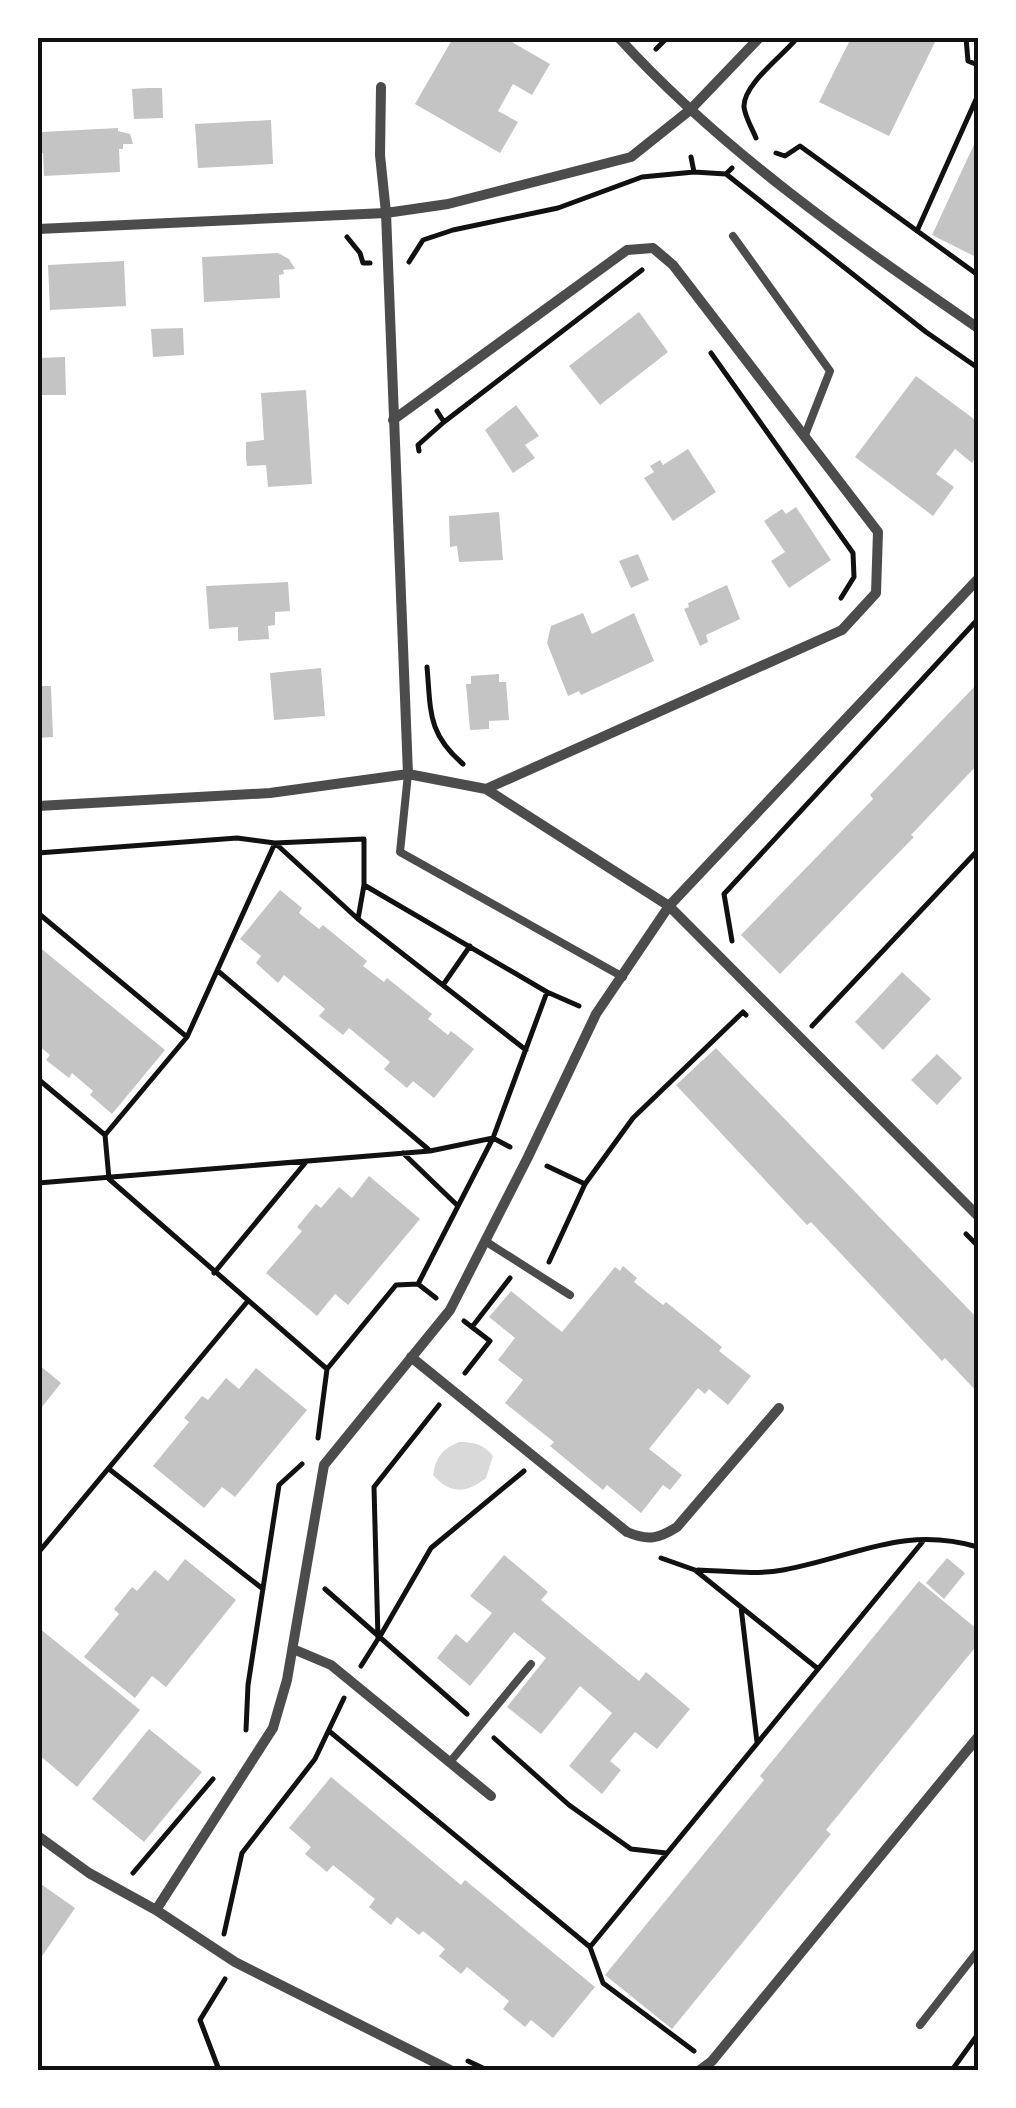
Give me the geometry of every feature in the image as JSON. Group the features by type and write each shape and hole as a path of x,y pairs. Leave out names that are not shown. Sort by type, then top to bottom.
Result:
{"street":[{"path":"619,38 690,110 743,156 978,328"},
{"path":"38,229 386,213 448,204 630,157 690,110 759,38"},
{"path":"381,87 380,155 386,213 408,774"},
{"path":"393,420 626,250 653,248 674,265 878,532 876,593 842,630 486,790"},
{"path":"156,1910 273,1728 293,1649 324,1465 450,1310 596,1014 624,978 669,906 978,579"},
{"path":"38,806 270,793 408,774 486,790 669,906 978,1216"},
{"path":"411,1357 627,1532 646,1540 678,1527 778,1408"},
{"path":"293,1649 331,1666 491,1796"},
{"path":"700,2070 712,2062 978,1737"},
{"path":"38,1836 235,1962 450,2070"}],"lane":[{"path":"733,236 830,372 805,435"},
{"path":"408,774 400,852 624,978"},
{"path":"485,1241 570,1294"},
{"path":"450,1762 532,1664"},
{"path":"920,2025 978,1951"}],"path":[{"path":"656,49 667,38"},
{"path":"726,174 757,141 744,108 752,85 798,38"},
{"path":"966,38 968,61 978,65"},
{"path":"917,231 978,95"},
{"path":"769,151 785,156 800,146 978,274"},
{"path":"692,157 694,172"},
{"path":"408,262 424,240 558,208 642,177 694,172 726,174 926,332 978,368"},
{"path":"419,464 418,445 444,422 649,265"},
{"path":"705,345 852,552 854,577 837,604"},
{"path":"426,396 444,422"},
{"path":"732,940 724,894 978,619"},
{"path":"426,655 432,724 444,748 465,766 475,769"},
{"path":"38,852 237,838 275,844 364,839 364,884 358,918"},
{"path":"275,844 358,918 526,1050"},
{"path":"105,1135 186,1037 275,844"},
{"path":"802,1037 978,850"},
{"path":"364,884 548,992 596,1014"},
{"path":"38,913 186,1037"},
{"path":"443,986 470,946"},
{"path":"218,970 430,1151"},
{"path":"418,1284 493,1138 548,992"},
{"path":"472,1326 508,1277 534,1291 585,1184 632,1118 743,1012 757,1026"},
{"path":"38,1079 105,1135 109,1178 327,1369"},
{"path":"38,1182 430,1151 493,1138 585,1184"},
{"path":"403,1153 458,1206"},
{"path":"214,1273 306,1162"},
{"path":"965,1233 978,1246"},
{"path":"313,1446 320,1434 327,1369 396,1285 418,1284 450,1310"},
{"path":"38,1553 247,1302"},
{"path":"246,1740 248,1685 279,1485 299,1470 306,1458"},
{"path":"108,1469 263,1589"},
{"path":"378,1639 431,1548 526,1470"},
{"path":"695,1570 782,1570 899,1540 948,1538 978,1547"},
{"path":"590,1947 924,1540"},
{"path":"741,1607 757,1742"},
{"path":"329,1731 590,1947 603,1983 700,2056"},
{"path":"119,1867 134,1873 221,1769"},
{"path":"220,2070 200,2020 235,1962"},
{"path":"952,2070 978,2034"}],"shaded area":[{"path":"459,1442 478,1444 493,1456 486,1478 458,1490 433,1475 441,1454"}],"building":[{"path":"453,38 505,38 550,64 532,95 513,84 498,111 518,122 500,153 415,104"},
{"path":"851,38 937,38 889,136 819,102"},
{"path":"162,88 163,118 134,119 132,89"},
{"path":"271,120 273,164 198,168 195,124"},
{"path":"118,128 130,134 133,144 123,144 123,149 119,149 120,172 44,176 43,153 38,153 38,136 42,132"},
{"path":"978,136 978,258 932,235"},
{"path":"278,253 289,259 295,269 283,270 284,274 279,275 280,298 204,302 202,257"},
{"path":"124,261 126,306 50,310 48,265"},
{"path":"639,312 668,352 600,405 569,366"},
{"path":"183,328 184,355 153,357 151,329"},
{"path":"65,357 66,395 38,395 38,358"},
{"path":"916,376 978,422 978,454 972,463 955,449 936,474 954,487 933,516 855,457"},
{"path":"306,390 312,484 268,487 266,465 247,466 246,459 246,442 264,440 261,393"},
{"path":"516,405 539,436 525,445 535,458 513,473 485,430"},
{"path":"688,449 716,492 673,521 644,478 654,472 650,466 660,460 663,465"},
{"path":"796,507 831,560 789,588 771,561 785,552 764,521 782,509 786,514"},
{"path":"499,512 503,560 459,562 457,546 450,547 449,516"},
{"path":"638,554 649,580 631,588 619,561"},
{"path":"288,582 290,611 275,612 275,625 268,626 269,639 238,641 238,627 209,629 206,586"},
{"path":"727,585 740,619 706,635 708,642 700,646 684,609 689,607 688,603"},
{"path":"583,613 592,634 634,613 654,661 581,695 579,691 568,696 547,643 551,626"},
{"path":"321,668 325,716 274,720 270,673"},
{"path":"499,674 499,682 506,682 509,720 489,721 489,729 470,730 466,684 471,684 471,676"},
{"path":"978,683 978,764 911,835 914,837 780,974 741,935"},
{"path":"38,686 51,686 53,737 38,738"},
{"path":"280,890 302,908 299,913 319,929 323,925 367,961 363,966 384,982 387,978 432,1014 428,1019 474,1049 434,1098 413,1081 407,1088 384,1069 390,1062 349,1028 343,1035 319,1016 325,1009 284,975 278,983 256,963 261,956 240,939"},
{"path":"38,946 165,1050 112,1114 72,1073 69,1078 46,1060 50,1055 38,1045"},
{"path":"902,972 931,999 883,1050 855,1022"},
{"path":"716,1048 978,1319 978,1393 945,1358 942,1361 811,1222 807,1225 676,1085"},
{"path":"937,1054 962,1078 937,1105 911,1080"},
{"path":"369,1176 420,1219 348,1305 335,1294 317,1316 266,1273 302,1231 297,1227 316,1204 321,1208 339,1187 352,1198"},
{"path":"623,1266 637,1278 634,1282 663,1305 666,1302 751,1376 728,1405 709,1389 705,1394 698,1388 649,1449 682,1475 670,1490 663,1485 641,1513 607,1485 603,1490 550,1446 554,1442 505,1403 523,1380 498,1360 515,1338 489,1317 511,1291 562,1332 615,1267 620,1271"},
{"path":"38,1364 61,1383 38,1412"},
{"path":"256,1368 307,1410 235,1497 222,1487 204,1508 153,1466 189,1422 184,1418 202,1396 208,1400 226,1378 239,1389"},
{"path":"504,1555 548,1592 541,1600 639,1681 646,1672 690,1709 657,1749 635,1732 610,1761 621,1770 602,1794 569,1766 612,1713 580,1686 541,1734 507,1707 546,1658 514,1632 470,1686 437,1658 456,1634 467,1643 492,1613 470,1596"},
{"path":"947,1558 965,1573 944,1599 926,1583"},
{"path":"185,1559 236,1600 166,1687 152,1676 135,1698 84,1657 119,1614 114,1609 132,1587 137,1591 155,1570 168,1581"},
{"path":"919,1581 978,1630 978,1644 826,1830 831,1834 672,2029 605,1975"},
{"path":"39,1628 140,1710 77,1787 38,1754"},
{"path":"149,1729 202,1772 144,1842 92,1799"},
{"path":"331,1777 461,1885 465,1880 595,1987 553,2038 531,2020 525,2027 503,2009 509,2001 467,1967 461,1974 439,1956 445,1949 423,1931 419,1935 397,1917 391,1925 369,1907 375,1899 333,1865 327,1872 305,1854 311,1847 289,1828"},
{"path":"38,1882 75,1908 38,1962"}]}
